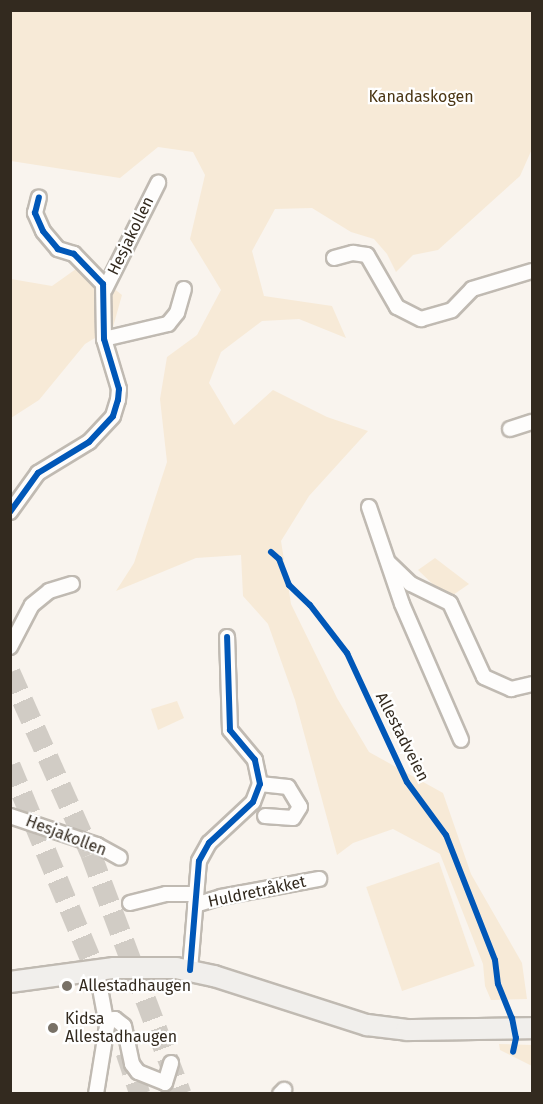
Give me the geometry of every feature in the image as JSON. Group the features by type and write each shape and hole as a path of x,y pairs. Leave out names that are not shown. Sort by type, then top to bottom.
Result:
{"main road":[{"path":"10,982 139,967 190,970 350,1022 392,1029 532,1028"}],"street":[{"name":"Hesjakollen","path":"10,512 38,473 89,442 113,416 119,389 104,339 105,289 158,183"},
{"name":"Hesjakollen","path":"39,197 35,213 44,231 58,249 88,266 105,289"},
{"path":"334,258 353,253 367,255 397,307 421,319 442,316 472,289 532,271"},
{"path":"104,339 168,324 177,313 184,289"},
{"path":"510,429 532,422"},
{"path":"365,511 389,563 402,604 461,740"},
{"path":"389,563 411,584 450,603 484,677 511,689 532,684"},
{"path":"10,647 32,605 49,591 72,584"},
{"path":"227,637 230,730 255,760 260,784 288,787 300,807 293,818 265,816"},
{"name":"Huldretråkket","path":"190,970 196,899 204,850 253,802 260,784"},
{"name":"Hesjakollen","path":"10,816 97,844 120,858"},
{"name":"Huldretråkket","path":"130,903 166,894 196,899 221,897 319,879"},
{"path":"96,1094 106,1020 97,972"},
{"path":"106,1020 115,1019 124,1026 132,1064 138,1072 165,1083 171,1063"}],"green space":[{"name":"Kanadaskogen","path":"10,11 532,11 532,149 520,176 438,250 413,255 396,272 387,254 374,239 351,232 312,208 275,209 252,251 264,296 332,306 346,338 299,319 262,321 221,352 209,383 234,425 273,390 327,417 368,431 309,496 281,541 291,604 337,698 369,752 443,793 471,874 522,963 527,999 491,1000 485,986 483,964 440,854 393,829 353,843 337,855 295,700 268,624 243,596 241,555 196,558 116,591 134,563 167,462 160,399 167,357 197,335 221,290 190,239 205,175 193,152 158,147 120,178 11,161"},
{"path":"83,264 122,295 113,327 85,344 39,400 11,418 11,279 52,286"},
{"path":"435,558 469,584 453,595 442,593 418,570"},
{"path":"177,701 184,718 158,730 151,709"},
{"path":"439,862 475,966 402,991 366,887"},
{"path":"499,1044 532,1045 532,1066 500,1050"}],"tunnel":[{"path":"10,672 91,854 181,1094"},
{"path":"10,765 102,986"},
{"path":"126,1052 140,1094"}],"cycle path":[{"path":"10,512 38,473 89,442 113,416 118,400 119,389 104,339 103,284 74,254 58,249 43,231 35,213 39,197"},
{"name":"Allestadveien","path":"271,552 279,559 289,585 310,605 347,653 407,782 446,835 495,960 498,984 512,1018 516,1038 513,1052"},
{"path":"190,970 199,861 209,843 253,802 260,784 255,760 230,730 227,637"}],"place":[{"name":"Allestadhaugen","path":"67,986"},
{"name":"Kidsa Allestadhaugen","path":"53,1028"}]}
